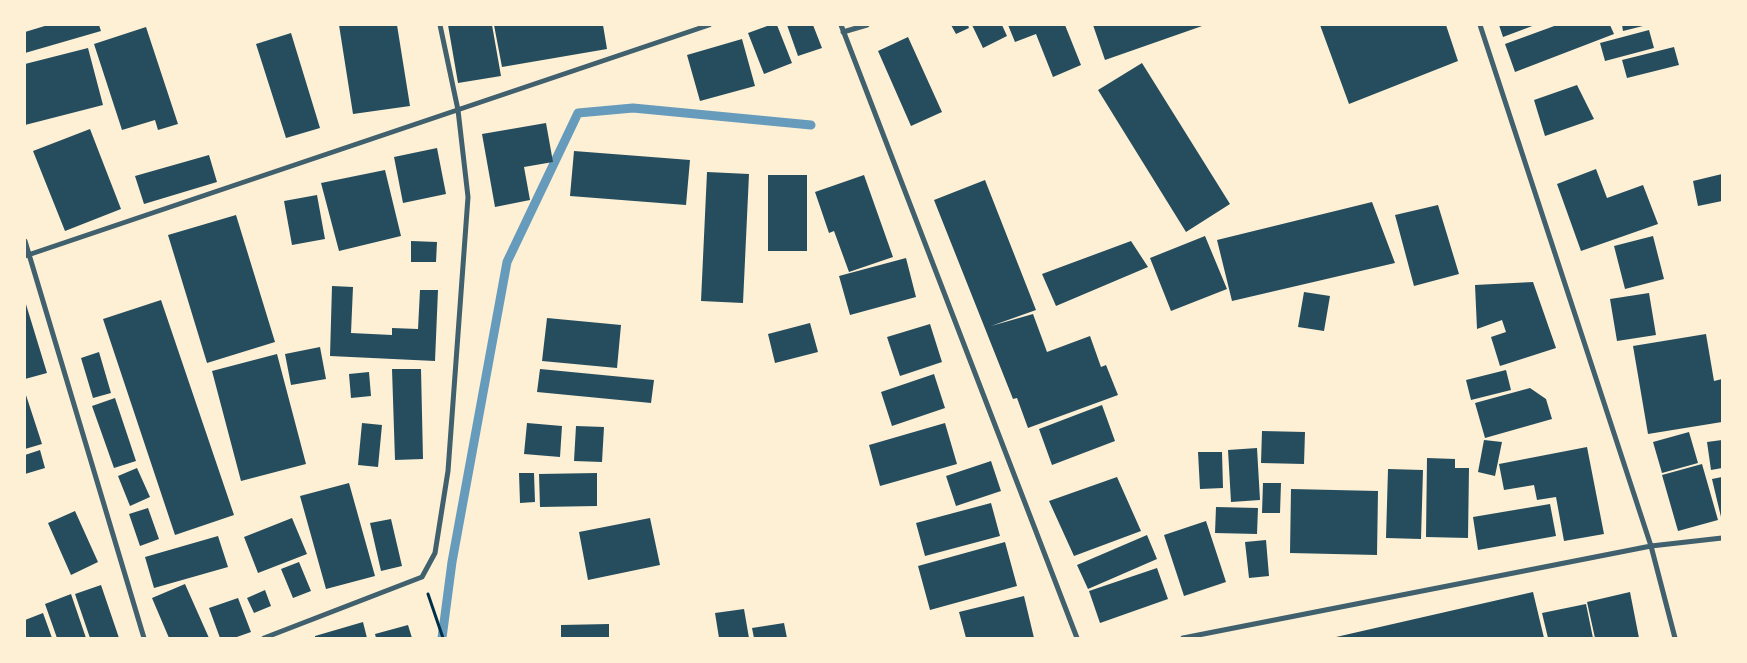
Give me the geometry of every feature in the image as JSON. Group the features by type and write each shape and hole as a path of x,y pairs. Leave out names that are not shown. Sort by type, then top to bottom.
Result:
{"street":[{"path":"264,638 422,577 436,553 448,471 468,197 458,110 440,25"},
{"path":"27,255 709,25"},
{"path":"841,25 1076,638"},
{"path":"843,32 867,25"},
{"path":"1480,25 1651,546 1675,638"},
{"path":"25,241 27,255 144,638"},
{"path":"1182,638 1651,546 1722,538"}],"path":[{"path":"431,602 443,638"}],"building":[{"path":"48,25 99,25 101,31 25,53 25,32"},
{"path":"339,25 397,25 410,106 353,114"},
{"path":"448,25 492,25 501,76 458,83"},
{"path":"494,25 603,25 607,49 502,67"},
{"path":"770,25 777,25 792,63 764,74 748,33"},
{"path":"787,25 813,25 822,48 798,56"},
{"path":"951,25 968,25 969,28 956,34"},
{"path":"972,25 1002,25 1007,36 983,48"},
{"path":"1008,25 1065,25 1081,65 1053,77 1036,34 1015,42"},
{"path":"1093,25 1205,25 1105,60"},
{"path":"1320,25 1446,25 1458,61 1349,104"},
{"path":"1499,25 1535,25 1503,37"},
{"path":"1557,25 1610,25 1614,34 1515,72 1505,44"},
{"path":"1622,25 1643,25 1643,26 1623,31"},
{"path":"146,27 178,124 158,130 155,120 122,130 94,44"},
{"path":"1649,30 1654,48 1605,61 1600,43"},
{"path":"291,33 320,128 286,138 256,44"},
{"path":"908,37 942,112 911,126 878,51"},
{"path":"742,39 755,86 700,101 687,55"},
{"path":"1674,47 1679,65 1627,78 1622,60"},
{"path":"88,48 103,105 25,125 25,64"},
{"path":"1142,63 1230,204 1186,232 1098,90"},
{"path":"1577,85 1594,119 1545,136 1534,100"},
{"path":"546,123 553,162 524,167 530,200 495,207 482,134"},
{"path":"90,129 121,209 65,231 33,151"},
{"path":"437,148 446,194 403,203 394,157"},
{"path":"574,151 690,160 686,205 570,196"},
{"path":"209,155 217,182 144,204 135,176"},
{"path":"1596,169 1607,198 1643,185 1658,224 1581,251 1557,184"},
{"path":"385,170 401,236 339,251 321,183"},
{"path":"707,172 749,174 743,303 701,301"},
{"path":"1722,174 1722,201 1698,206 1693,181"},
{"path":"768,175 807,175 807,251 768,251"},
{"path":"864,175 893,257 849,272 834,231 829,233 815,192"},
{"path":"985,180 1036,310 991,326 1033,314 1047,352 1090,336 1101,367 1106,365 1118,395 1028,428 1017,398 1013,399 934,200"},
{"path":"317,195 325,239 292,245 284,201"},
{"path":"1372,202 1395,263 1232,301 1217,240"},
{"path":"1438,205 1459,274 1414,286 1395,215"},
{"path":"236,215 275,342 207,363 168,235"},
{"path":"1205,236 1227,289 1171,311 1150,258"},
{"path":"1653,236 1664,279 1625,289 1614,246"},
{"path":"411,241 437,242 436,262 411,262"},
{"path":"1131,241 1148,267 1056,306 1042,274"},
{"path":"906,258 916,297 850,315 839,276"},
{"path":"1533,282 1556,348 1500,366 1491,337 1506,332 1502,320 1477,329 1475,285"},
{"path":"332,286 353,287 351,333 392,335 392,328 418,329 420,290 438,290 435,361 330,356"},
{"path":"1304,292 1330,296 1324,331 1298,327"},
{"path":"1649,293 1656,335 1617,341 1610,299"},
{"path":"161,300 234,515 175,535 103,319"},
{"path":"25,301 47,373 25,379"},
{"path":"547,318 621,325 617,368 542,361"},
{"path":"810,323 818,352 775,363 768,334"},
{"path":"930,324 942,362 900,376 887,337"},
{"path":"1706,334 1714,381 1722,379 1722,422 1648,434 1633,346"},
{"path":"320,347 326,379 291,385 285,354"},
{"path":"99,352 111,393 93,398 81,358"},
{"path":"277,354 306,464 241,481 212,371"},
{"path":"392,369 421,369 423,459 395,460"},
{"path":"540,369 654,380 651,403 537,392"},
{"path":"1506,370 1511,390 1471,400 1466,380"},
{"path":"369,372 371,396 351,398 349,374"},
{"path":"934,374 945,408 892,426 881,392"},
{"path":"1530,388 1546,399 1552,419 1485,438 1475,403"},
{"path":"25,392 42,444 25,449"},
{"path":"115,398 136,461 114,468 92,406"},
{"path":"1102,405 1115,441 1052,465 1039,429"},
{"path":"362,423 382,425 378,467 358,465"},
{"path":"527,423 562,426 560,457 524,454"},
{"path":"945,423 957,464 880,486 869,445"},
{"path":"576,426 604,427 602,462 574,461"},
{"path":"1262,431 1305,432 1304,464 1261,463"},
{"path":"1689,432 1698,463 1662,473 1653,442"},
{"path":"1484,440 1502,442 1495,476 1478,472"},
{"path":"1722,440 1722,468 1711,470 1707,442"},
{"path":"1587,447 1604,534 1564,541 1556,497 1537,500 1534,485 1504,490 1499,464"},
{"path":"1257,448 1260,500 1231,502 1228,450"},
{"path":"40,450 45,468 25,474 25,455"},
{"path":"1198,452 1222,452 1223,488 1200,489"},
{"path":"1427,458 1455,459 1455,468 1469,468 1468,538 1426,537"},
{"path":"991,461 1001,491 956,506 946,476"},
{"path":"1702,464 1718,520 1678,531 1662,475"},
{"path":"137,468 150,497 130,506 118,476"},
{"path":"1388,469 1423,470 1421,539 1386,538"},
{"path":"519,473 534,473 535,502 520,503"},
{"path":"597,473 597,506 540,507 539,474"},
{"path":"1117,477 1141,531 1074,556 1049,501"},
{"path":"1722,477 1722,517 1721,517 1712,479"},
{"path":"349,483 375,576 326,589 300,496"},
{"path":"1263,483 1281,483 1280,513 1262,513"},
{"path":"1291,489 1378,491 1377,555 1290,553"},
{"path":"991,503 1000,536 925,556 916,523"},
{"path":"1550,504 1556,536 1478,550 1473,517"},
{"path":"1216,507 1258,508 1257,534 1215,533"},
{"path":"148,508 159,539 140,546 129,514"},
{"path":"75,511 98,562 71,575 48,523"},
{"path":"292,518 307,554 258,573 244,537"},
{"path":"650,518 660,565 588,580 579,532"},
{"path":"391,519 402,566 381,571 370,523"},
{"path":"1206,521 1226,582 1184,596 1164,535"},
{"path":"1147,535 1157,559 1088,589 1077,565"},
{"path":"218,536 228,567 154,588 145,557"},
{"path":"1266,540 1269,576 1249,578 1245,542"},
{"path":"1005,542 1017,586 930,610 918,566"},
{"path":"299,562 311,591 293,598 281,569"},
{"path":"1157,568 1168,599 1100,623 1089,591"},
{"path":"185,584 209,638 169,638 152,598"},
{"path":"101,585 119,638 90,638 75,594"},
{"path":"265,590 271,606 254,613 247,598"},
{"path":"1533,592 1544,638 1336,637"},
{"path":"1630,592 1639,638 1595,638 1587,602"},
{"path":"71,594 86,638 57,638 45,604"},
{"path":"1024,596 1034,638 966,638 959,612"},
{"path":"238,598 251,632 234,638 220,638 209,608"},
{"path":"1586,604 1593,638 1548,638 1542,613"},
{"path":"744,609 749,638 719,638 715,613"},
{"path":"43,613 52,638 25,638 25,620"},
{"path":"363,622 367,638 315,638 315,636"},
{"path":"784,623 787,638 754,638 752,628"},
{"path":"609,624 609,638 561,638 561,625"},
{"path":"408,625 412,638 376,638 375,634"}],"waterway":[{"path":"442,638 452,562 507,262 578,113 633,108 811,125"}]}
